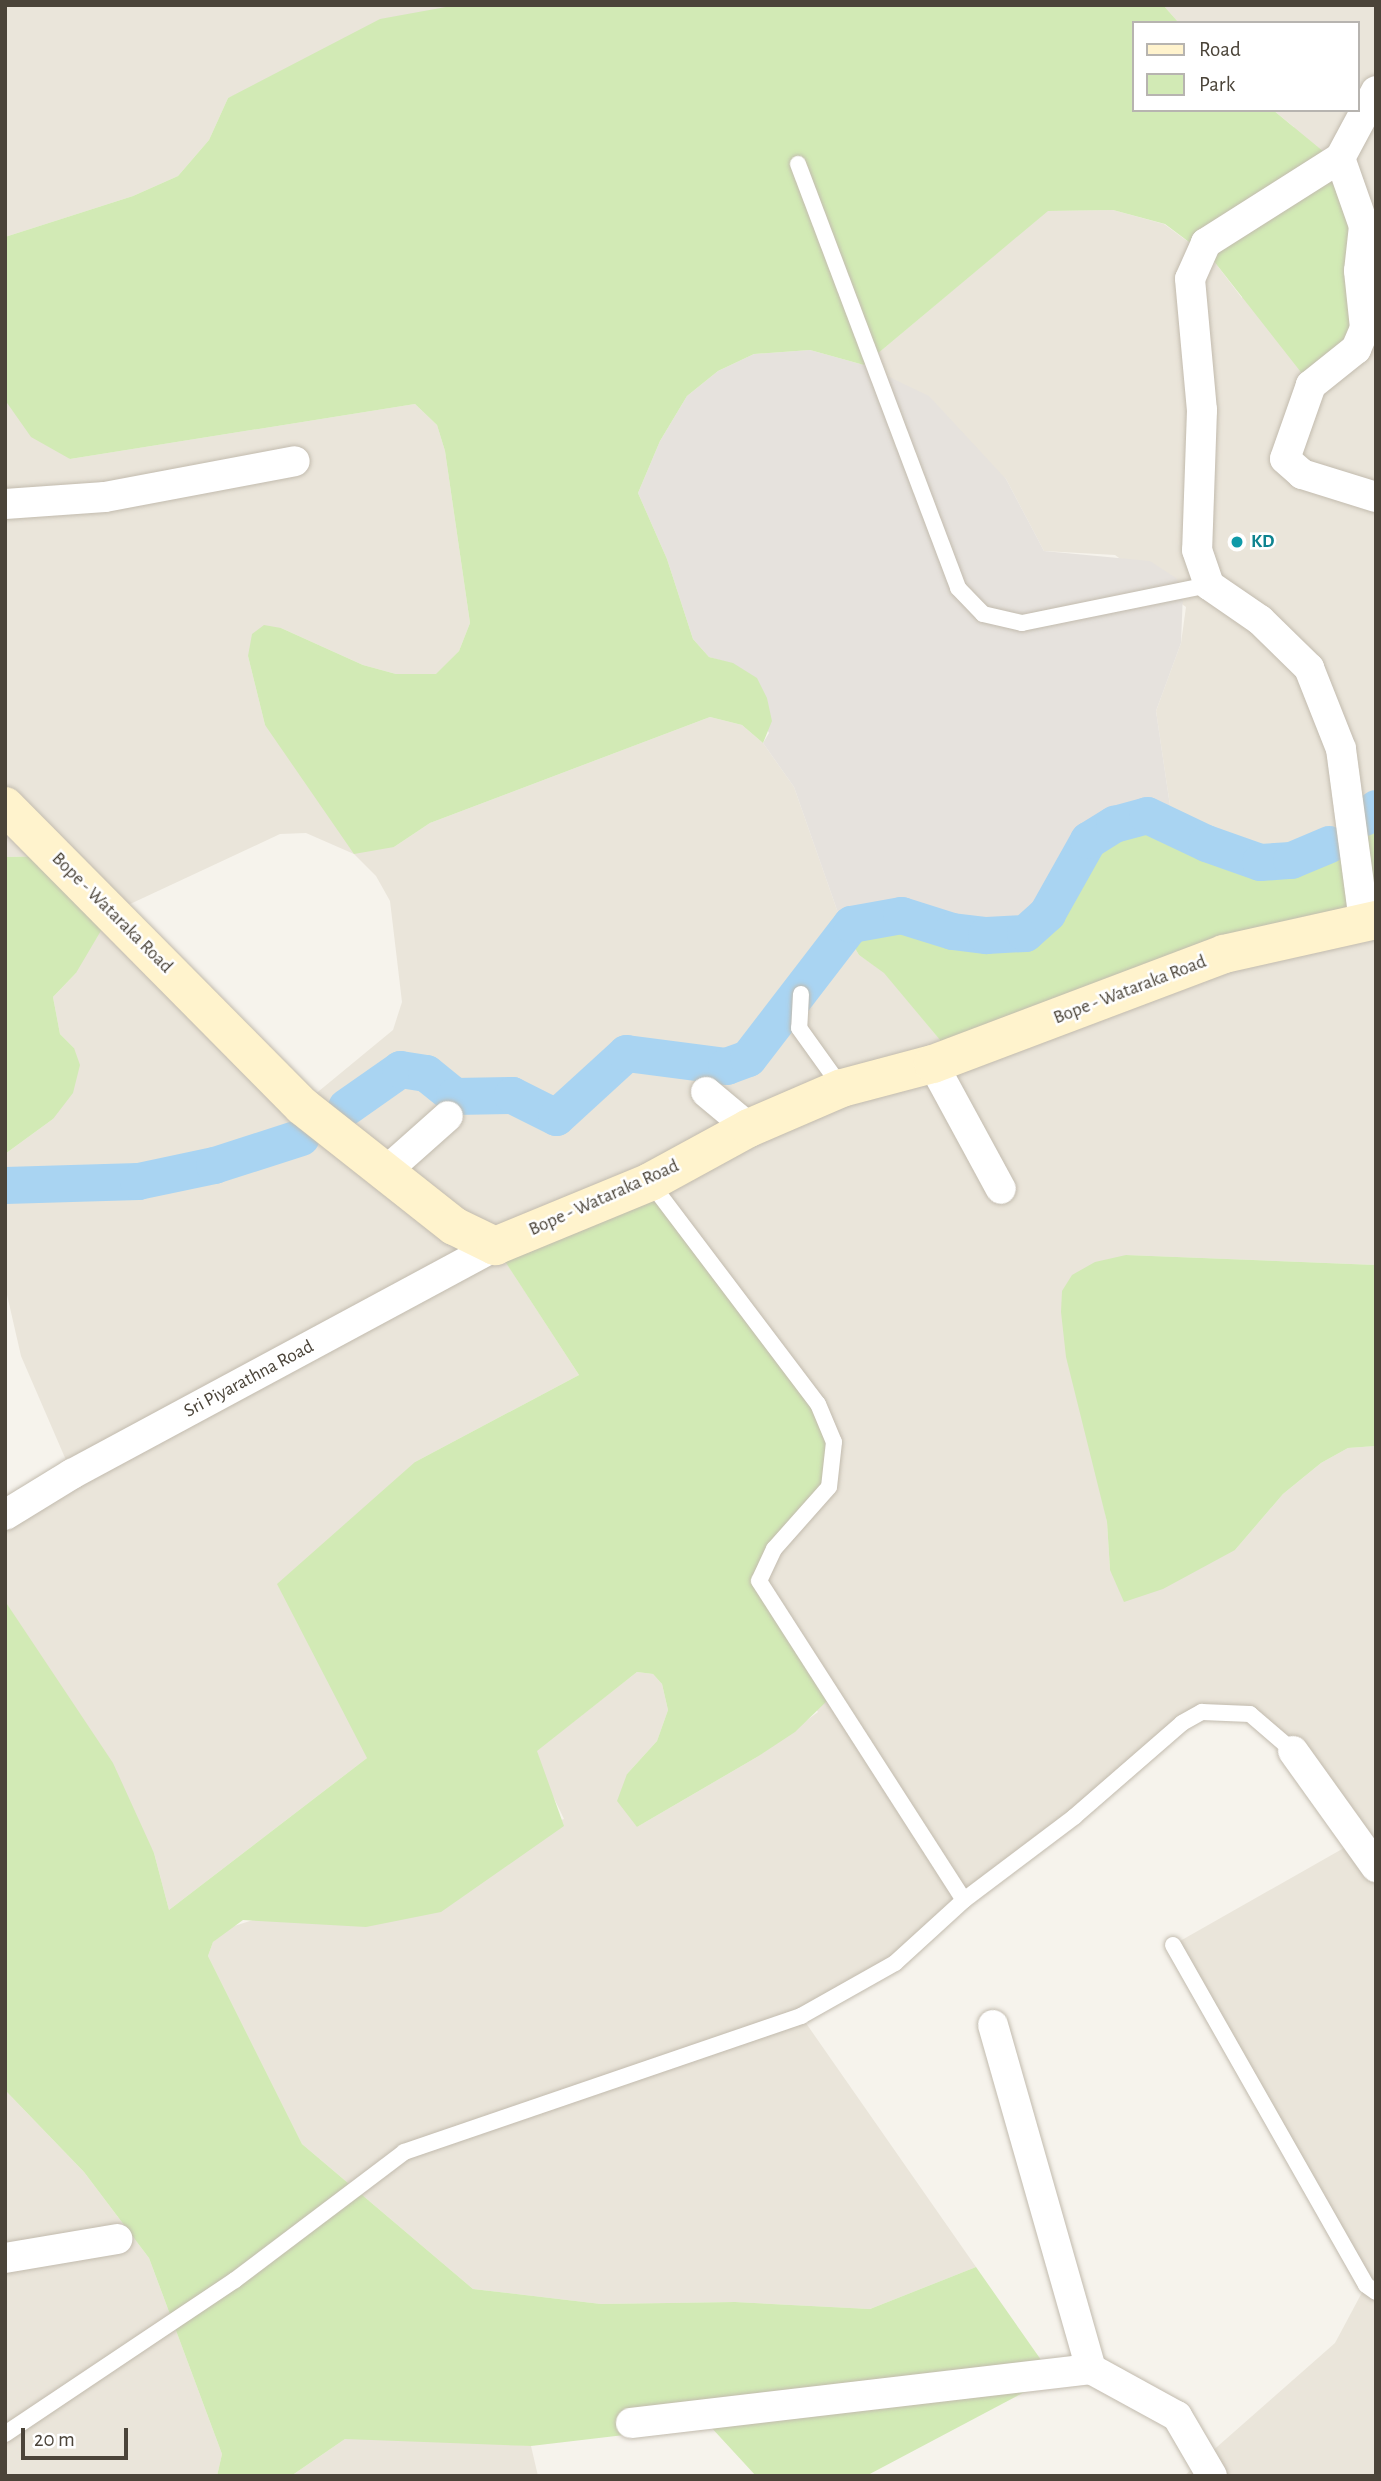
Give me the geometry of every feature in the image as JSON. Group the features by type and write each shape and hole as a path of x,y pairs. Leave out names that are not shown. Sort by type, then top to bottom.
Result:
{"street":[{"path":"1370,921 1341,749 1309,668 1260,620 1209,585 1197,550 1202,410 1191,279 1206,243 1340,158 1376,91"},
{"path":"1340,158 1364,226 1359,271 1364,328 1356,349 1311,385 1286,459 1302,474 1376,497"},
{"path":"5,504 105,497 295,461"},
{"name":"Bope - Wataraka Road","path":"5,806 302,1106 454,1226 495,1246 650,1182 749,1128 842,1088 933,1064 1224,954 1370,921"},
{"path":"933,1064 1001,1189"},
{"path":"706,1092 749,1128"},
{"path":"385,1172 448,1116"},
{"name":"Sri Piyarathna Road","path":"5,1515 72,1474 495,1246"},
{"path":"1293,1751 1376,1867"},
{"path":"993,2025 1091,2369"},
{"path":"5,2258 117,2239"},
{"path":"631,2423 1091,2369 1177,2416 1212,2476"}],"lane":[{"path":"798,164 958,588 975,606 983,614 1022,623 1209,585"},
{"path":"801,993 800,1028 842,1088"},
{"path":"650,1182 818,1404 834,1442 829,1487 774,1549 759,1581 964,1900"},
{"path":"5,2434 235,2280 404,2152 801,2016 895,1963 964,1900 1074,1817 1182,1723 1202,1712 1250,1714 1293,1751"},
{"path":"1173,1945 1366,2285 1376,2292"}],"shaded area":[{"path":"5,5 457,5 228,98 209,140 178,176 133,196 5,237"},
{"path":"1163,5 1376,5 1376,792 1321,845 1291,860 1260,862 1173,826 1156,711 1181,643 1186,607 1115,555 1044,551 1006,479 864,365 1047,211 1113,210 1164,224 1213,260 1242,298 1294,127 1275,112 1360,112 1360,21 1177,21"},
{"path":"810,350 864,365 929,396 1006,479 1044,551 1150,561 1176,578 1183,592 1181,643 1156,711 1173,826 1147,815 1088,840 1047,913 1025,933 986,935 952,931 900,915 864,920 844,930 794,787 763,743 769,733 733,664 709,657 693,639 667,559 638,493 660,441 687,396 718,371 754,354"},
{"path":"5,400 70,459 415,404 437,425 445,451 470,623 459,651 437,674 396,674 363,665 281,628 248,656 265,725 394,847 430,823 710,717 742,725 763,743 794,787 844,930 859,955 884,972 950,1052 1376,910 1376,1265 1126,1255 1090,1443 1107,1522 1110,1570 1235,1550 1283,1494 1321,1463 1348,1448 1376,1446 1376,2476 1184,2476 1335,2343 1366,2285 1173,1945 1358,1840 1250,1714 1203,1712 895,1963 801,2016 976,2267 870,2309 735,2302 601,2304 473,2289 302,2144 208,1956 213,1942 228,1928 564,1819 539,1767 536,1751 637,1672 653,1674 662,1684 668,1710 657,1741 627,1774 637,1827 757,1757 818,1712 496,1247 579,1375 415,1462 367,1758 169,1910 154,1853 5,1601 5,1515 72,1474 21,1356 5,1286 5,1154 53,1119 74,1048 60,1034 53,997 76,973 56,856 5,857","holes":["306,833 354,854 376,876 390,901 402,1002 393,1030 302,1105 113,912 280,834"]},
{"path":"5,2090 84,2172 149,2258 222,2454 217,2476 5,2476"},
{"path":"406,2438 531,2446 538,2476 291,2476 345,2439"}],"green space":[{"path":"457,5 1163,5 1177,21 1132,21 1132,112 1275,112 1341,166 1365,328 1311,385 1213,260 1165,224 1113,210 1048,211 864,365 810,350 754,354 718,371 687,396 660,441 638,493 667,559 693,639 709,657 733,663 757,678 767,698 772,721 763,743 742,725 710,717 430,823 394,847 354,854 265,725 248,656 252,634 264,625 281,628 363,665 396,674 436,674 459,651 470,623 445,451 437,425 415,404 70,459 31,437 5,400 5,237 133,196 178,176 209,140 228,98 380,19"},
{"path":"1376,792 1376,910 950,1052 884,973 859,955 844,930 864,920 901,915 952,931 986,935 1025,933 1047,913 1088,840 1114,824 1147,815 1206,843 1260,862 1291,860 1321,845"},
{"path":"56,856 112,912 76,973 53,997 60,1034 74,1048 80,1065 73,1093 53,1119 5,1154 5,857"},
{"path":"650,1182 818,1404 834,1442 829,1487 759,1581 831,1697 795,1732 637,1827 617,1801 627,1774 657,1741 668,1710 662,1684 653,1674 637,1672 537,1751 564,1826 441,1912 366,1927 243,1920 213,1942 208,1956 302,2144 473,2289 601,2304 735,2302 870,2309 976,2267 1053,2377 866,2476 756,2476 709,2425 531,2446 345,2439 291,2476 217,2476 222,2454 149,2258 84,2172 5,2090 5,1601 113,1763 154,1853 169,1910 367,1758 277,1584 415,1462 579,1375 495,1246"},
{"path":"1126,1255 1376,1265 1376,1446 1348,1448 1321,1463 1283,1494 1235,1550 1163,1589 1124,1602 1110,1570 1107,1522 1066,1357 1061,1312 1062,1291 1072,1275 1095,1262"}],"waterway":[{"path":"1364,817 1376,808"},
{"path":"346,1107 400,1069 426,1073 454,1096 512,1095 556,1117 626,1053 726,1066 748,1058 851,924 901,915 952,931 986,935 1025,933 1047,913 1088,840 1114,824 1147,815 1206,843 1260,862 1291,860 1329,844"},
{"path":"5,1185 138,1181 214,1165 301,1137"}],"place":[{"name":"KD","path":"1237,542"}]}
